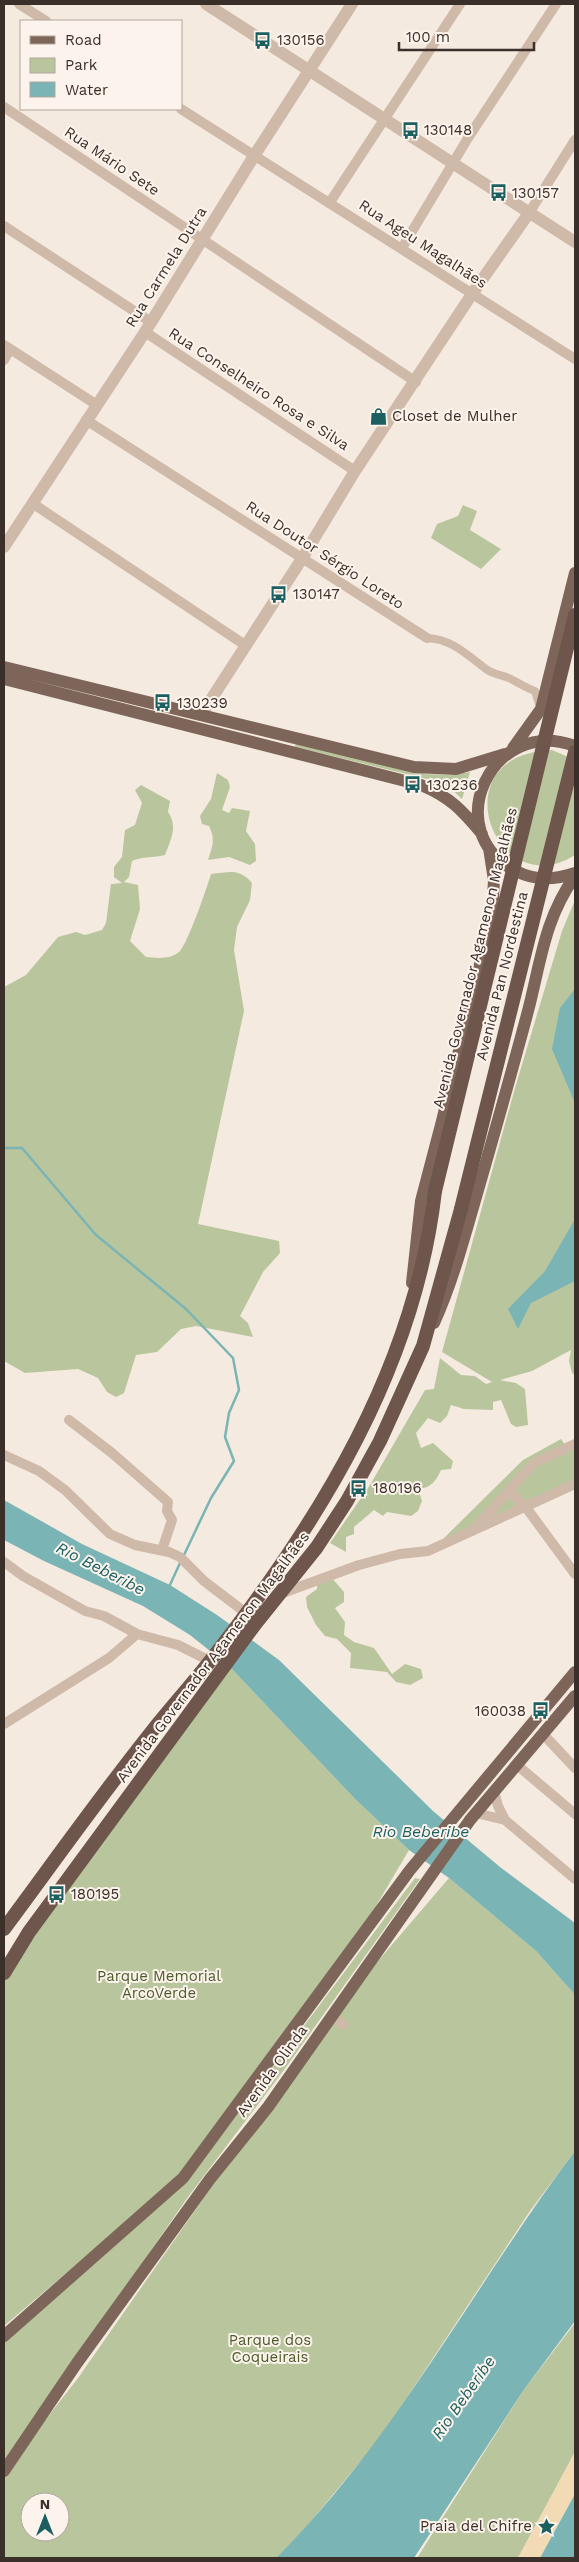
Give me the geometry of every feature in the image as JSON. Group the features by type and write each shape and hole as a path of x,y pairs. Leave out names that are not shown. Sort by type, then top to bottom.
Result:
{"highway":[{"name":"Avenida Governador Agamenon Magalhães","path":"4,1929 152,1731 212,1659 304,1532 343,1466 393,1362 410,1310 430,1232 435,1191 575,615"},
{"name":"Avenida Pan Nordestina","path":"461,1209 575,752"},
{"name":"Avenida Governador Agamenon Magalhães","path":"4,1973 29,1932 256,1623 331,1528 361,1478 410,1379 423,1346 461,1209"}],"main road":[{"path":"575,574 541,709 508,752 490,770 480,790 478,812 482,834 489,848 499,859 523,874 551,879 575,875"},
{"path":"4,667 414,767 456,769 538,741 552,740 575,746"},
{"path":"4,679 421,785 443,794 482,834"},
{"name":"Avenida Governador Agamenon Magalhães","path":"410,1310 421,1201 445,1112 492,915 494,880 489,848"},
{"name":"Avenida Governador Agamenon Magalhães","path":"423,1346 443,1304 465,1236 528,1010 548,926 564,891 575,875"},
{"name":"Avenida Olinda","path":"4,2336 183,2178 410,1870 458,1810 575,1672"},
{"name":"Avenida Olinda","path":"4,2471 82,2356 210,2179 268,2107 473,1816 575,1696"}],"street":[{"path":"19,4 44,20"},
{"path":"206,4 575,242"},
{"name":"Rua Carmela Dutra","path":"4,546 148,327 254,156 352,4"},
{"path":"330,202 460,4"},
{"path":"402,248 556,4"},
{"name":"Rua Mário Sete","path":"4,107 416,382"},
{"name":"Rua Ageu Magalhães","path":"182,110 575,359"},
{"path":"201,715 303,557 355,471 416,382 472,294 530,213 575,140"},
{"name":"Rua Conselheiro Rosa e Silva","path":"4,226 355,471"},
{"path":"4,360 7,347 97,404"},
{"name":"Rua Doutor Sérgio Loreto","path":"86,420 427,638 441,638 486,670 502,678 508,677 535,691 541,709"},
{"path":"32,503 245,645"},
{"path":"69,1420 112,1453 168,1502 167,1511 172,1520 162,1550"},
{"path":"472,1532 534,1463 575,1444"},
{"path":"4,1455 39,1471 65,1490 110,1534 135,1545 162,1550 184,1560 204,1581 245,1614"},
{"path":"280,1594 359,1565 400,1554 428,1551 575,1484"},
{"path":"508,1491 525,1506 575,1574"},
{"path":"4,1562 66,1602 85,1611 104,1616 137,1634 178,1645 212,1659"},
{"path":"4,1724 109,1658 137,1634"},
{"path":"542,1734 575,1768"},
{"path":"517,1765 575,1814"},
{"path":"494,1790 498,1806 505,1820 575,1879"},
{"path":"473,1816 505,1820"},
{"path":"331,2016 344,2025"}],"green space":[{"path":"463,505 477,511 470,530 501,549 481,569 431,538 437,524 458,516"},
{"path":"296,742 427,774 450,775 470,772 462,799 448,786 435,781 295,747"},
{"path":"552,750 575,760 575,855 546,865 521,861 502,845 490,823 488,798 496,775 517,758"},
{"path":"217,773 228,780 230,787 222,810 229,813 232,808 250,811 246,831 255,844 256,861 250,865 229,857 208,860 213,843 212,835 209,826 202,824 200,816 211,799"},
{"path":"141,785 170,801 168,812 173,823 171,838 165,855 140,858 132,861 129,877 124,882 138,885 140,909 130,941 146,957 168,957 180,951 192,926 211,874 234,872 243,875 252,883 250,900 237,927 234,950 244,1011 198,1224 279,1241 280,1253 263,1272 240,1316 248,1323 253,1337 196,1326 181,1329 157,1352 136,1355 124,1393 116,1397 107,1392 98,1378 78,1369 25,1373 4,1361 4,987 26,975 58,937 76,932 85,935 102,930 106,923 111,884 122,883 114,877 114,867 122,857 125,830 135,825 142,803 135,790"},
{"path":"575,900 575,1375 572,1373 569,1361 571,1350 532,1371 500,1380 516,1383 525,1389 528,1425 516,1427 511,1424 501,1400 493,1402 493,1410 464,1409 451,1405 447,1416 440,1423 428,1418 416,1433 421,1448 433,1443 453,1461 451,1469 441,1470 433,1483 418,1489 422,1501 418,1511 411,1516 387,1512 383,1516 374,1510 354,1527 354,1534 346,1537 346,1552 330,1543 370,1485 425,1390 434,1389 440,1358 461,1375 475,1376 486,1384 492,1382 442,1352 515,1088 562,931"},
{"path":"561,1439 567,1448 575,1446 575,1481 443,1539 523,1460"},
{"path":"331,1577 344,1592 344,1602 335,1608 345,1622 344,1635 354,1642 374,1648 392,1674 405,1664 421,1669 423,1678 410,1685 396,1682 387,1672 350,1668 351,1653 337,1639 325,1636 316,1625 307,1607 306,1597 317,1589 317,1582"},
{"name":"Parque Memorial ArcoVerde","path":"229,1666 355,1799 409,1850 360,1933 186,2171 4,2326 4,1977"},
{"path":"415,1878 420,1879 284,2070 188,2197 4,2462 4,2335 188,2180"},
{"name":"Parque dos Coqueirais","path":"449,1878 536,1951 575,1995 575,2151 530,2211 383,2434 298,2537 276,2558 4,2558 4,2473 78,2378 331,2016"},
{"path":"575,2323 575,2452 518,2558 417,2558 523,2391"}],"sand":[{"name":"Praia del Chifre","path":"575,2452 575,2494 540,2558 518,2558"}],"water":[{"path":"575,989 575,1103 552,1049 560,1008"},
{"path":"575,1219 575,1281 531,1303 518,1329 508,1309 545,1271"},
{"name":"Rio Beberibe","path":"4,1500 82,1544 170,1585 217,1615 279,1660 433,1811 500,1867 575,1923 575,1995 536,1951 449,1878 409,1850 355,1799 229,1666 190,1635 143,1606 44,1561 4,1540"},
{"path":"575,2151 575,2321 523,2391 414,2558 276,2558 319,2512 397,2412 538,2202"},
{"path":"575,2494 575,2558 540,2558"}],"waterway":[{"path":"4,1148 22,1148 96,1235 186,1309 233,1358 239,1390 229,1413 225,1437 234,1461 211,1498 184,1555"},
{"path":"169,1587 180,1563"}],"place":[{"name":"130156","path":"263,40"},
{"name":"130148","path":"410,130"},
{"name":"130157","path":"498,193"},
{"name":"Closet de Mulher","path":"378,416"},
{"name":"130147","path":"279,594"},
{"name":"130239","path":"163,703"},
{"name":"130236","path":"413,785"},
{"name":"180196","path":"359,1488"},
{"name":"160038","path":"540,1711"},
{"name":"180195","path":"57,1894"},
{"name":"Praia del Chifre","path":"546,2526"}]}
